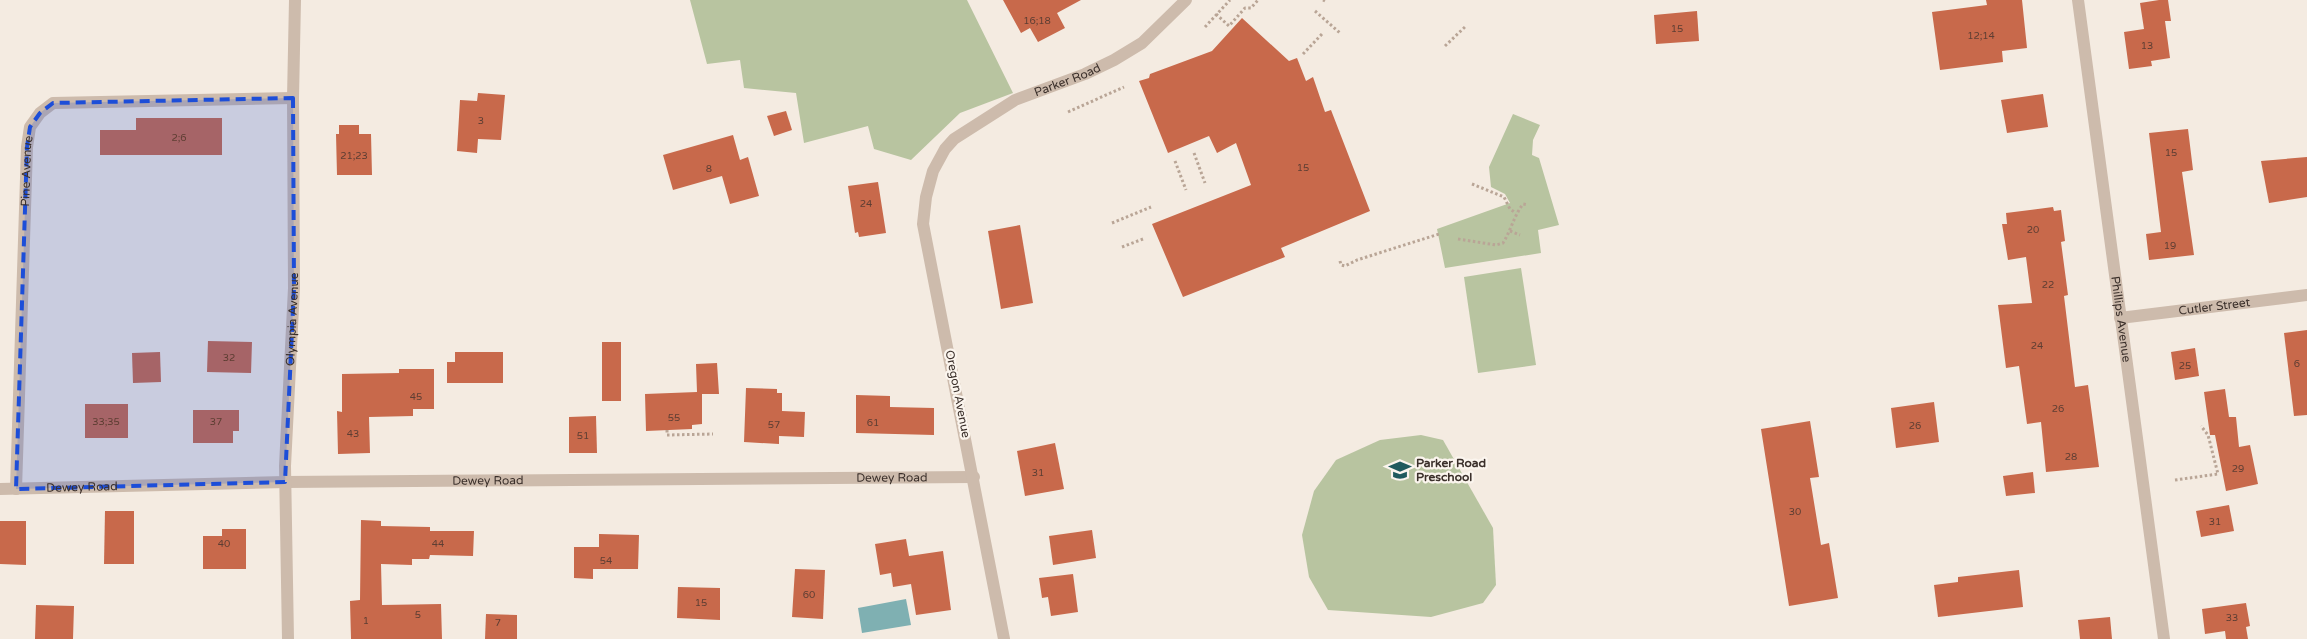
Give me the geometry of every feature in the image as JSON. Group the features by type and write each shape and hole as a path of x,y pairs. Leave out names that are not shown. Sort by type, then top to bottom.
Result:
{"street":[{"name":"Olympia Avenue","path":"288,639 285,482 294,288 292,98 294,0"},
{"name":"Parker Road","path":"943,151 965,131 1014,100 1091,72 1135,47 1160,27 1186,0"},
{"name":"Phillips Avenue","path":"2078,0 2164,639"},
{"name":"Pine Avenue","path":"16,489 22,245 27,147 30,127 40,113 53,103 292,98"},
{"name":"Oregon Avenue","path":"943,151 929,184 923,224 974,477 1004,639"},
{"name":"Cutler Street","path":"2120,318 2307,295"},
{"name":"Dewey Road","path":"0,489 285,482 974,477"}],"path":[{"path":"1205,27 1230,0"},
{"path":"1216,14 1229,26 1245,8 1251,8 1258,0"},
{"path":"1316,11 1340,33"},
{"path":"1445,46 1466,26"},
{"path":"1302,54 1322,34"},
{"path":"1068,112 1124,87"},
{"path":"1194,153 1205,183"},
{"path":"1174,161 1186,190"},
{"path":"1472,184 1504,197 1510,209 1516,213"},
{"path":"1458,239 1496,245 1504,243 1516,213 1523,204 1528,205"},
{"path":"1112,223 1151,207"},
{"path":"1510,231 1520,235"},
{"path":"1340,261 1341,266 1345,266 1357,260 1438,234"},
{"path":"1122,247 1143,239"},
{"path":"2175,480 2218,474 2208,435 2200,426"},
{"path":"666,430 667,435 712,434"}],"highlighted area":[{"path":"293,98 294,288 285,482 16,489 27,147 30,127 40,113 53,103"}],"green space":[{"path":"690,0 967,0 1013,93 960,113 911,160 874,149 868,126 804,143 796,93 744,88 740,60 707,64"},
{"path":"1513,114 1540,125 1533,140 1532,155 1539,158 1559,225 1538,230 1541,253 1445,268 1437,229 1510,203 1505,194 1491,187 1489,167"},
{"path":"1521,268 1536,365 1478,373 1464,277"},
{"path":"1421,435 1443,440 1493,528 1496,585 1483,603 1431,617 1328,610 1309,577 1302,535 1314,491 1336,460 1380,440"}],"water":[{"path":"906,599 911,625 862,633 858,608"}],"building":[{"path":"1003,0 1081,0 1057,13 1065,28 1038,42 1030,28 1021,33"},
{"path":"1986,0 2022,0 2027,48 2002,51 2003,62 1940,70 1932,12 1987,5"},
{"path":"2168,0 2171,21 2165,21 2170,58 2151,61 2152,66 2129,69 2124,32 2144,29 2140,3"},
{"path":"1697,11 1699,41 1656,44 1654,15"},
{"path":"1242,18 1289,61 1297,58 1306,81 1313,77 1325,112 1331,110 1370,211 1281,248 1285,257 1183,297 1152,224 1251,185 1236,143 1217,153 1209,136 1168,153 1139,81 1149,78 1150,74 1212,51"},
{"path":"478,93 505,95 501,140 478,139 477,153 457,151 460,100 477,101"},
{"path":"2043,94 2048,127 2007,133 2001,100"},
{"path":"786,111 792,130 774,136 767,116"},
{"path":"136,118 222,118 222,155 100,155 100,130 136,130"},
{"path":"339,125 359,125 359,134 371,134 372,175 337,175 336,134 339,134"},
{"path":"2188,129 2193,170 2182,172 2194,255 2149,260 2146,234 2161,232 2149,133"},
{"path":"733,135 740,160 748,157 759,196 730,204 722,176 673,190 663,155"},
{"path":"2307,157 2307,197 2269,203 2261,161"},
{"path":"878,182 886,233 859,237 858,232 855,233 848,186"},
{"path":"2053,207 2054,211 2061,210 2065,241 2061,242 2068,295 2064,296 2075,387 2088,385 2099,467 2046,472 2041,422 2027,424 2019,366 2006,368 1998,305 2032,303 2026,257 2008,260 2002,224 2007,224 2006,213"},
{"path":"1020,225 1033,303 1001,309 988,231"},
{"path":"2307,330 2307,415 2294,416 2284,333"},
{"path":"208,341 252,342 251,373 207,372"},
{"path":"602,342 621,342 621,401 602,401"},
{"path":"2195,348 2199,376 2175,380 2171,352"},
{"path":"160,352 161,382 133,383 132,353"},
{"path":"455,352 503,352 503,383 447,383 447,362 455,362"},
{"path":"717,363 719,394 702,394 702,424 692,425 692,429 646,431 645,394 697,392 696,364"},
{"path":"399,369 434,369 434,409 413,409 413,416 369,417 370,453 338,454 337,411 342,412 342,374 399,373"},
{"path":"746,388 777,389 777,393 782,393 782,411 805,412 804,437 779,436 779,444 744,442"},
{"path":"2225,389 2229,417 2236,417 2239,447 2250,445 2258,484 2226,491 2215,435 2210,435 2204,392"},
{"path":"856,395 890,396 890,407 934,408 934,435 856,433"},
{"path":"1934,402 1939,442 1896,448 1891,408"},
{"path":"85,404 128,404 128,438 85,438"},
{"path":"193,410 239,410 239,431 233,431 233,443 193,443"},
{"path":"596,416 597,453 569,453 569,417"},
{"path":"1810,421 1819,477 1810,478 1821,545 1829,543 1838,598 1789,606 1761,429"},
{"path":"1055,443 1064,489 1025,496 1017,451"},
{"path":"2033,472 2035,493 2006,496 2003,476"},
{"path":"2229,505 2234,531 2201,537 2196,511"},
{"path":"105,511 134,511 134,564 104,564"},
{"path":"361,520 381,521 381,526 430,527 430,531 474,531 473,556 430,555 429,559 412,559 412,565 381,564 382,605 441,604 442,639 351,639 350,601 360,600"},
{"path":"0,521 26,521 26,565 0,564"},
{"path":"222,529 246,529 246,569 203,569 203,536 222,536"},
{"path":"1092,530 1096,558 1053,565 1049,536"},
{"path":"599,534 639,535 638,569 593,569 593,579 574,578 574,547 599,547"},
{"path":"906,539 909,556 943,551 951,610 916,615 911,584 893,587 891,573 880,575 875,544"},
{"path":"795,569 825,570 823,619 792,617"},
{"path":"2019,570 2023,607 1938,617 1934,585 1958,582 1958,577"},
{"path":"1073,574 1078,612 1051,616 1048,597 1042,598 1039,578"},
{"path":"678,587 720,588 720,620 677,618"},
{"path":"2246,603 2250,626 2246,627 2248,639 2226,639 2225,631 2205,634 2202,609"},
{"path":"36,605 74,606 73,639 35,639"},
{"path":"486,614 517,615 517,639 485,639"},
{"path":"2110,617 2112,639 2080,639 2078,620"}],"place":[{"name":"Parker Road Preschool","path":"1400,470"}]}
